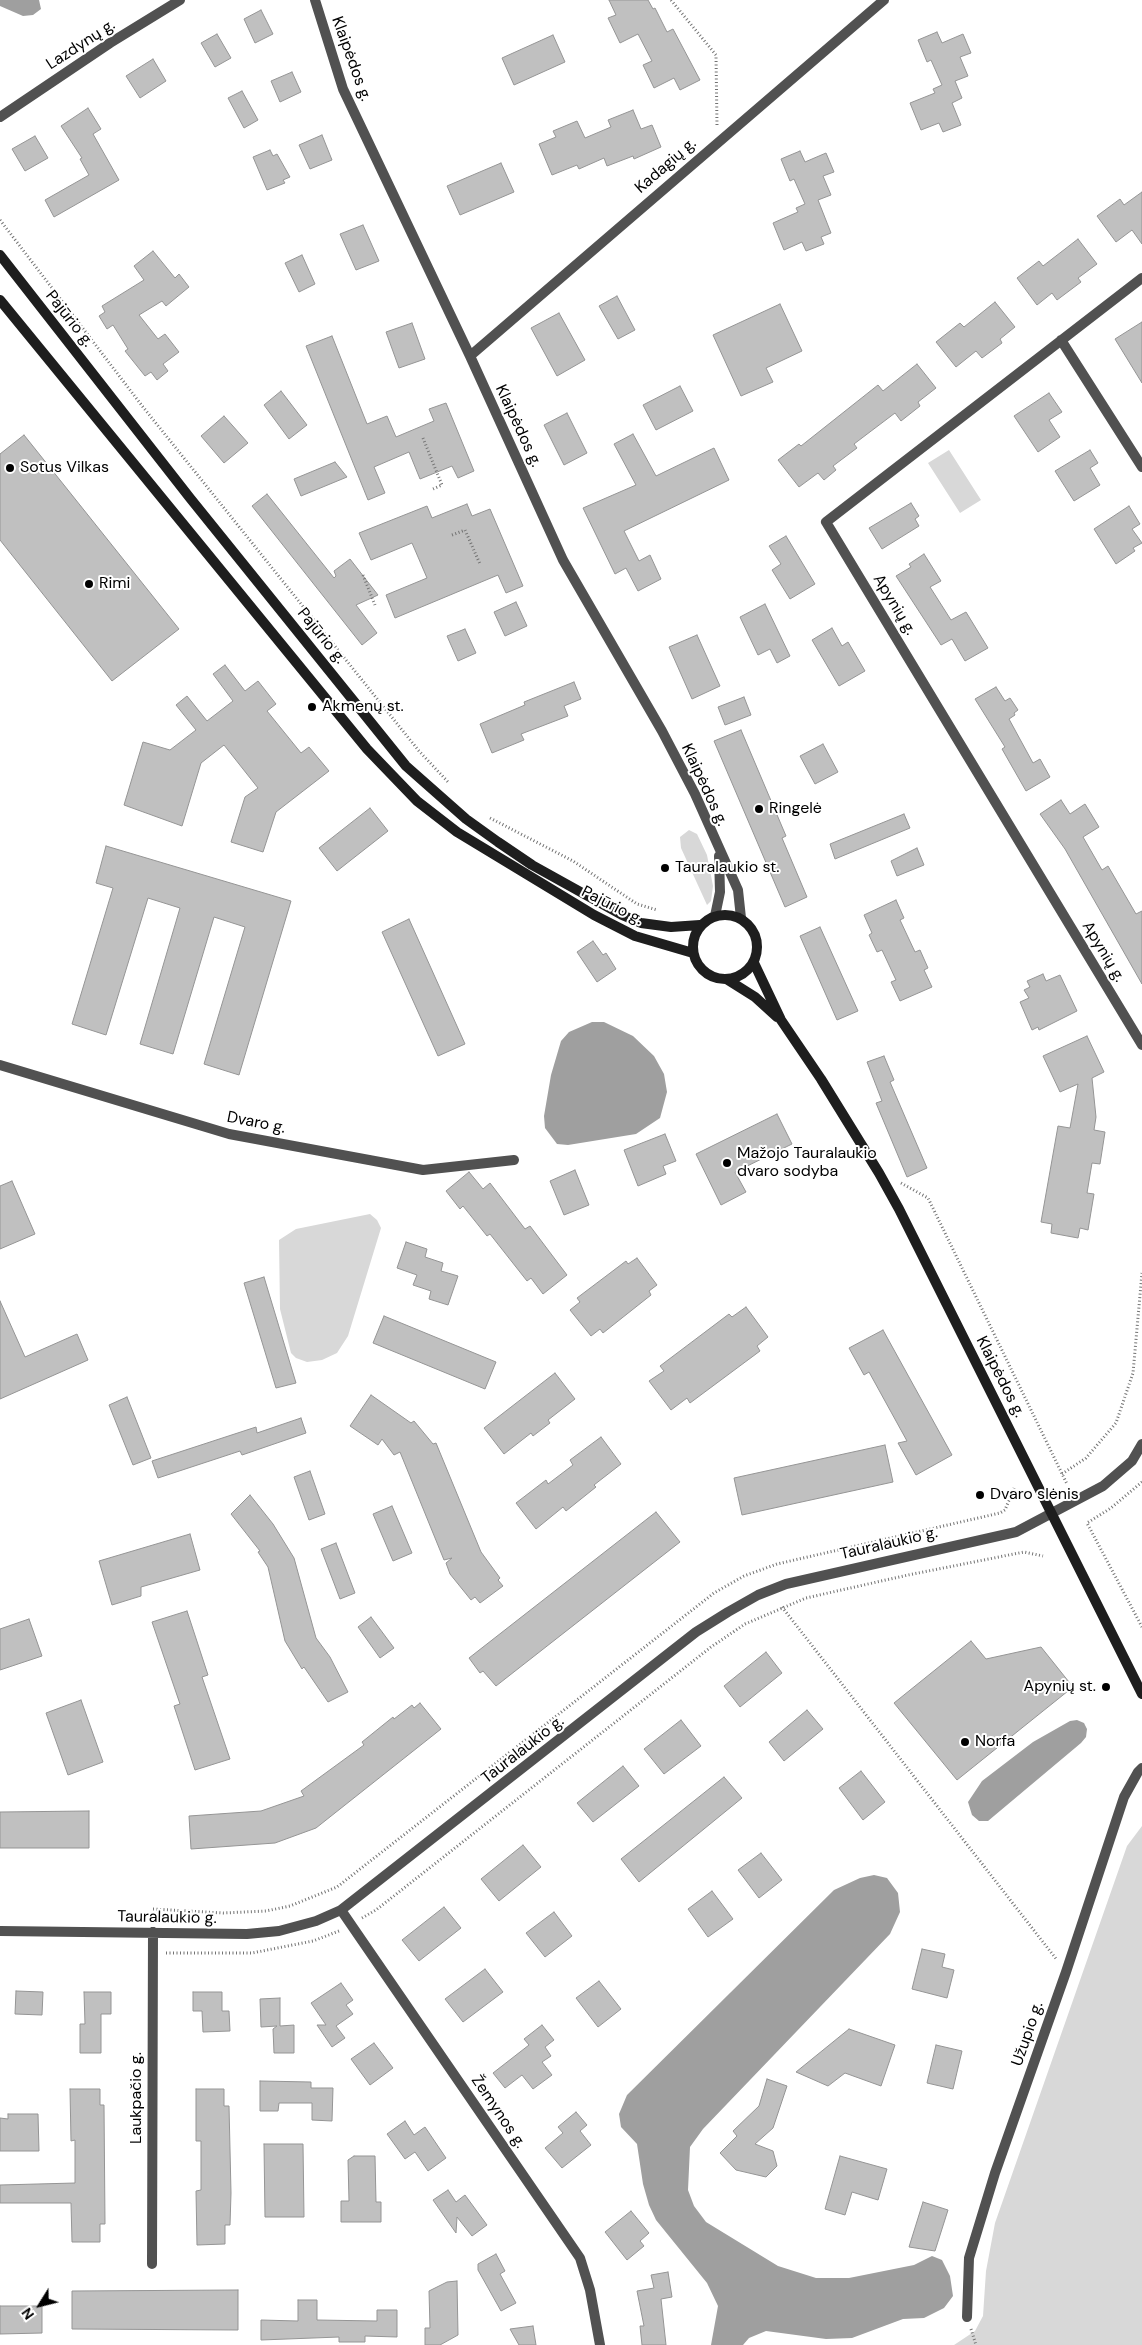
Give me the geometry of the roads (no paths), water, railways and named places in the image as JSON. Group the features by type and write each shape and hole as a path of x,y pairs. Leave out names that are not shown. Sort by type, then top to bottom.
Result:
{"main road":[{"name":"Pajūrio g.","path":"0,255 190,498 406,766 466,818 498,842 532,865 622,915 641,923 671,927 700,926"},
{"name":"Pajūrio g.","path":"0,300 367,749 417,801 457,832 594,915 635,936 693,953"},
{"path":"724,914 741,918 749,925 757,943 754,962 756,971 781,1020 754,997 728,980 710,976 702,970 693,953 695,934 700,926 715,916 724,914"},
{"path":"728,980 743,974 754,962"},
{"name":"Klaipėdos g.","path":"781,1020 821,1079 879,1173 899,1210 1142,1694"}],"street":[{"name":"Lazdynų g.","path":"0,117 110,43 180,0"},
{"name":"Klaipėdos g.","path":"315,0 343,89 470,356 563,560 662,732 695,794 719,853 738,890 741,918"},
{"name":"Kadagių g.","path":"470,356 884,0"},
{"name":"Apynių g.","path":"1142,278 826,522 1142,1045"},
{"path":"1061,340 1142,467"},
{"name":"Klaipėdos g.","path":"715,916 720,892 719,853"},
{"name":"Dvaro g.","path":"0,1065 238,1136 424,1170 514,1160"},
{"name":"Tauralaukio g.","path":"0,1931 247,1934 279,1931 316,1921 341,1910 696,1632 728,1612 758,1595 786,1584 1016,1532 1103,1486 1132,1461 1142,1444"},
{"name":"Užupio g.","path":"967,2317 969,2258 995,2173 1066,1972 1124,1797 1142,1768"},
{"name":"Žemynos g.","path":"341,1910 580,2258 590,2290 600,2345"},
{"name":"Laukpačio g.","path":"152,2264 153,1932"}],"place":[{"name":"Sotus Vilkas","path":"10,468"},
{"name":"Rimi","path":"89,584"},
{"name":"Akmenų st.","path":"312,707"},
{"name":"Ringelė","path":"759,809"},
{"name":"Tauralaukio st.","path":"665,868"},
{"name":"Mažojo Tauralaukio dvaro sodyba","path":"727,1163"},
{"name":"Dvaro slėnis","path":"980,1495"},
{"name":"Apynių st.","path":"1106,1687"},
{"name":"Norfa","path":"965,1742"}]}
